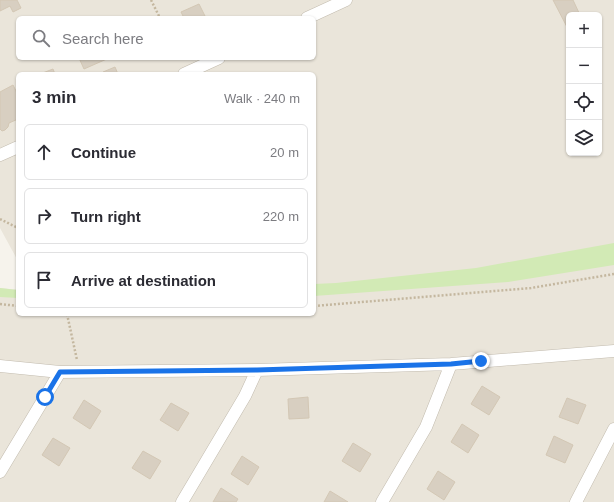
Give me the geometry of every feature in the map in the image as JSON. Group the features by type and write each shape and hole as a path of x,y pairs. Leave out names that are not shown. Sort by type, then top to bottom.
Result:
{"street":[{"path":"312,16 346,0"},
{"path":"188,72 215,60"},
{"path":"0,155 16,148"},
{"path":"0,366 60,372 257,370 451,364 614,350"},
{"path":"382,502 426,427 451,364"},
{"path":"182,502 245,396 257,370"},
{"path":"0,472 60,372"},
{"path":"576,502 614,429"}],"path":[{"path":"151,0 159,16"},
{"path":"0,219 16,227"},
{"path":"316,306 531,288 614,274"},
{"path":"0,304 16,306"},
{"path":"67,316 80,372"}],"shaded area":[{"path":"0,0 614,0 614,502 0,502 0,288 16,290 16,316 316,316 316,72 16,72 16,257 0,228"}],"green space":[{"path":"614,243 614,265 508,282 316,296 316,284 476,268"},
{"path":"0,288 16,290 16,298 0,297"}],"building":[{"path":"0,0 17,0 21,8 13,12 10,6 0,11"},
{"path":"553,0 573,0 579,12 566,12 566,25"},
{"path":"199,4 205,16 183,16 181,12"},
{"path":"80,60 104,60 84,69"},
{"path":"115,67 117,72 103,72"},
{"path":"53,69 54,72 45,72"},
{"path":"13,85 16,91 16,120 9,123 8,127 2,131 0,129 0,92"},
{"path":"482,386 500,397 489,415 471,404"},
{"path":"308,397 309,418 289,419 288,399"},
{"path":"567,398 586,405 578,424 559,417"},
{"path":"84,400 101,411 90,429 73,418"},
{"path":"171,403 189,413 178,431 160,420"},
{"path":"462,424 479,435 468,453 451,442"},
{"path":"554,436 573,445 565,463 546,455"},
{"path":"53,438 70,448 59,466 42,455"},
{"path":"353,443 371,454 360,472 342,461"},
{"path":"143,451 161,461 150,479 132,468"},
{"path":"242,456 259,467 248,485 231,474"},
{"path":"438,471 455,482 444,500 427,489"},
{"path":"221,488 238,499 236,502 213,502"},
{"path":"330,491 348,502 324,502"}],"route":[{"path":"45,397 60,372 257,370 451,364 481,361"}]}
